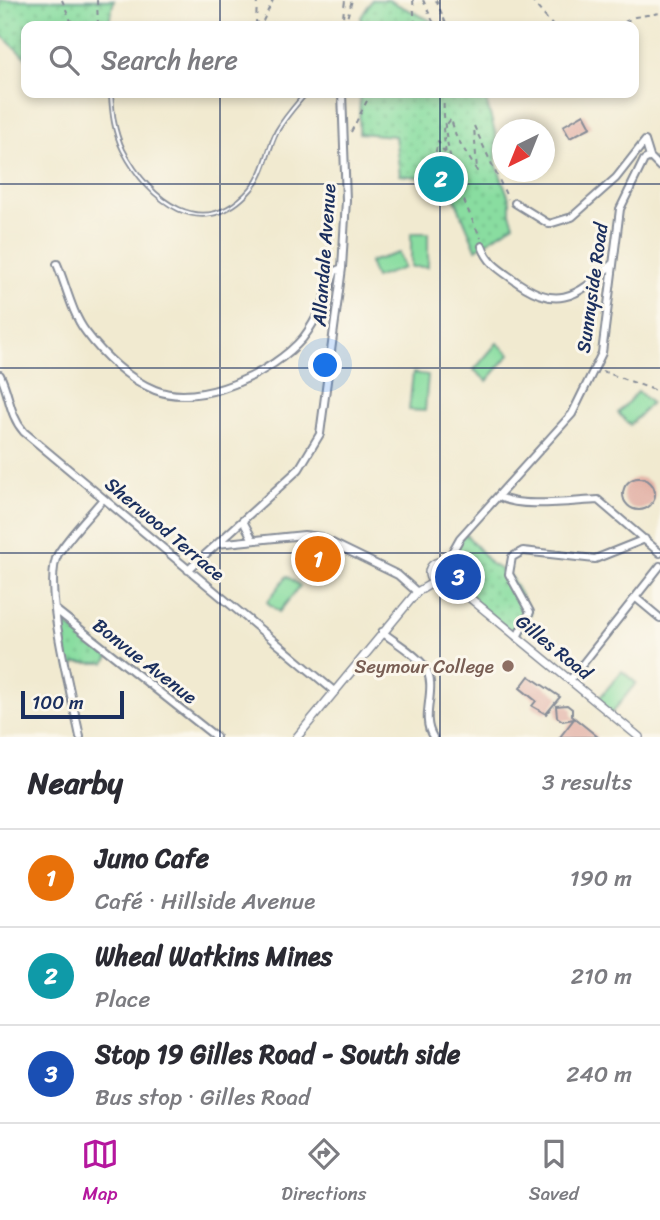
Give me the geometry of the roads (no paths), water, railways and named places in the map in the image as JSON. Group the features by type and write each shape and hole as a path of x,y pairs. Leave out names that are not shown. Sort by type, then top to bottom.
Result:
{"street":[{"name":"Allandale Avenue","path":"188,569 299,469 320,434 342,268 345,154 342,98"},
{"path":"515,203 550,224 572,218 616,178 645,141 650,157 660,167"},
{"name":"Sunnyside Road","path":"446,563 452,550 572,414 602,353 620,209 638,170 650,157"},
{"path":"482,246 487,260 525,288 541,297 556,300 591,285 613,263"},
{"path":"57,264 84,330 115,364 155,391 203,395 273,365 283,356 303,337 323,304 335,271 342,268"},
{"name":"Sherwood Terrace","path":"0,375 16,423 334,691"},
{"path":"498,496 507,500 528,502 598,500 660,553"},
{"path":"80,737 55,609 52,574 57,556 103,499"},
{"path":"243,521 253,540"},
{"path":"217,544 320,537 398,575 417,592"},
{"path":"517,636 530,612 509,574 512,557 523,551 595,559 645,539"},
{"path":"452,550 453,569 460,590"},
{"path":"439,562 446,563 451,571 448,580 440,584 434,582 429,574 431,566 439,562"},
{"path":"570,680 660,566"},
{"name":"Gilles Road","path":"448,580 639,737"},
{"path":"297,737 417,592 434,582"},
{"path":"636,598 660,618"},
{"name":"Bonvue Avenue","path":"55,609 216,737"},
{"path":"382,632 425,666 430,679 426,725 433,737"}],"lane":[{"path":"111,98 113,121 123,150 152,193 172,208 199,216 217,215 251,189 264,169 276,132 302,98"}],"place":[{"name":"Wheal Watkins Mines","path":"441,179"},
{"name":"Juno Cafe","path":"318,559"},
{"name":"Stop 19 Gilles Road - South side","path":"458,577"},
{"name":"Seymour College","path":"508,666"}]}
